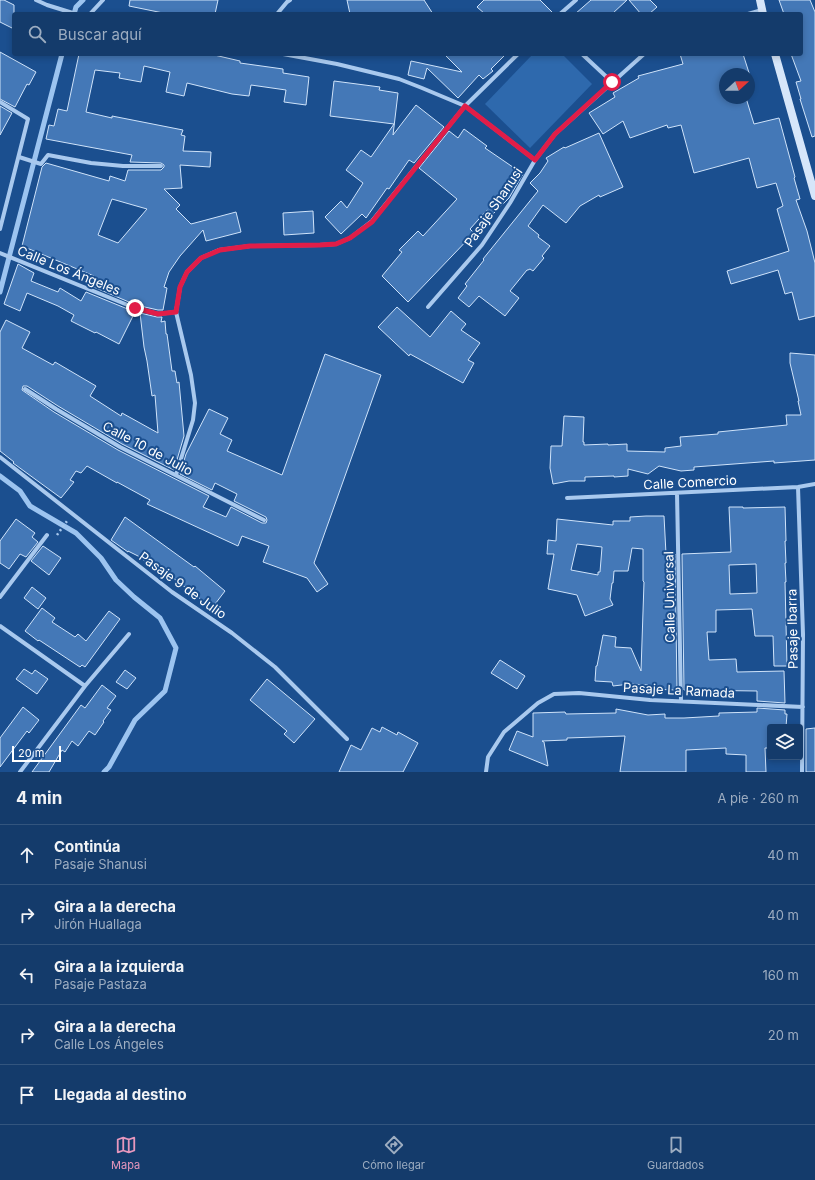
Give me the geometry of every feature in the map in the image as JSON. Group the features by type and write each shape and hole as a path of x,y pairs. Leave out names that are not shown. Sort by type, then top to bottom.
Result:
{"street":[{"path":"36,0 70,12"},
{"path":"92,12 103,0"},
{"path":"279,12 290,0"},
{"path":"562,12 576,0"},
{"path":"760,0 763,12"},
{"path":"294,56 337,64 399,79 465,106 535,160"},
{"path":"176,475 193,420 195,403 191,375 176,312 180,287 187,272 201,258 220,250 250,246 336,244 350,238 372,222 465,106 516,56"},
{"path":"584,56 612,82"},
{"name":"Pasaje Shanusi","path":"428,307 482,245 510,203 535,160 555,134 642,56"},
{"path":"776,56 815,196"},
{"path":"0,102 28,120 0,229"},
{"path":"19,157 41,164 48,155 91,163 123,166 160,166"},
{"name":"Calle Los Ángeles","path":"0,253 135,308 158,314 176,312"},
{"name":"Calle 10 de Julio","path":"26,389 56,409 120,447 264,520"},
{"name":"Pasaje 9 de Julio","path":"0,457 172,592 232,633 275,668 347,739"},
{"name":"Calle Comercio","path":"567,498 815,484"},
{"name":"Pasaje Ibarra","path":"798,486 803,634 802,772"},
{"name":"Calle Universal","path":"677,492 681,702"},
{"path":"0,597 47,535"},
{"path":"0,626 85,686"},
{"path":"20,772 85,686 129,634"},
{"name":"Pasaje La Ramada","path":"486,772 488,757 504,732 538,703 554,694 579,693 681,702 803,707"}],"path":[{"path":"56,536 72,513"}],"shaded area":[{"path":"531,56 564,56 592,84 530,148 485,104"}],"building":[{"path":"0,0 4,0 14,5 14,12 12,12 12,28 0,22"},
{"path":"130,0 218,0 215,12 158,12 129,6"},
{"path":"347,0 424,0 432,12 350,12"},
{"path":"484,0 540,0 552,12 483,12 477,7"},
{"path":"591,0 627,0 614,12 577,12"},
{"path":"629,0 650,0 657,7 651,12 639,12"},
{"path":"779,0 810,0 815,12 815,136 812,137 796,82 801,81 792,56 803,56 803,12 783,12"},
{"path":"0,52 36,72 29,85 27,84 15,107 0,99"},
{"path":"79,56 219,56 240,61 240,63 283,69 283,73 309,77 306,105 284,102 286,90 251,85 249,96 232,94 187,83 184,96 166,92 170,72 144,66 141,82 119,78 120,73 95,70 86,112 183,130 181,135 185,136 183,151 211,152 210,167 180,165 182,188 164,189 180,205 176,209 191,224 236,212 241,232 206,241 203,230 180,256 169,272 164,287 167,288 163,310 136,305 89,285 94,276 22,246 42,167 46,163 109,181 110,176 125,181 128,170 161,170 164,167 161,163 130,162 132,155 46,139 49,125 54,126 58,109 67,111","holes":["112,199 147,209 118,243 98,235"]},
{"path":"446,56 504,56 491,69 493,71 483,79 479,75 458,98 427,68 424,79 408,75 411,61 462,72"},
{"path":"681,56 744,56 747,68 719,68 719,104 748,104 754,124 779,118 800,199 796,200 807,231 815,263 815,316 799,320 792,292 785,294 778,270 731,284 727,271 789,251 777,209 783,206 776,183 757,188 749,158 694,173 681,125 668,128 667,125 630,138 623,121 603,134 589,113 615,97 613,93 639,78 638,76 683,64"},
{"path":"334,81 380,87 379,90 398,93 393,135 416,105 444,127 414,163 409,160 389,189 387,188 366,218 362,214 341,234 325,217 341,201 347,208 363,183 346,170 361,150 371,157 394,124 330,116"},
{"path":"0,106 12,113 0,135"},
{"path":"464,129 487,146 485,148 523,174 509,198 493,214 487,210 470,229 474,233 408,302 382,276 402,252 399,250 418,231 423,236 457,199 419,168 449,131 458,138"},
{"path":"599,133 623,187 600,197 599,195 580,206 566,223 543,205 528,226 539,235 538,237 550,246 542,256 544,258 533,271 530,269 527,270 510,291 519,298 505,316 479,296 469,307 458,298 467,286 465,284 484,260 483,259 538,191 530,183 540,173 548,161 546,158 564,147 565,148"},
{"path":"313,211 314,233 284,235 283,213"},
{"path":"18,264 34,273 31,281 58,292 60,288 81,301 86,292 135,312 119,344 71,321 74,315 58,306 27,293 20,311 4,304"},
{"path":"397,307 430,337 451,311 466,324 461,330 480,343 468,360 474,363 463,383 410,354 409,356 378,327"},
{"path":"140,313 162,317 161,322 165,321 172,371 175,371 177,383 179,382 184,436 174,470 122,444 27,386 23,386 22,390 54,412 118,450 209,496 203,507 226,517 231,507 262,523 266,523 267,520 266,517 234,501 237,494 215,483 212,490 180,474 186,454 209,409 228,418 220,434 232,440 227,451 282,475 325,354 381,375 314,563 328,584 317,592 307,578 263,562 269,546 242,536 238,546 147,504 150,500 87,466 81,473 76,471 70,480 74,482 61,498 13,463 14,462 0,451 0,332 6,320 30,332 22,348 53,365 55,362 96,386 90,396 121,416 122,413 158,433 155,395 152,396"},
{"path":"790,353 815,355 815,460 774,463 774,461 694,467 694,470 681,471 659,466 648,474 628,469 628,476 585,477 585,481 569,481 553,484 550,468 551,446 562,446 564,416 584,417 584,445 627,444 627,451 665,452 665,448 681,446 680,437 718,434 718,432 787,425 786,415 801,415 790,363"},
{"path":"729,507 785,507 787,666 774,666 773,636 755,636 752,609 716,610 716,632 707,632 709,660 736,659 737,672 784,671 785,703 757,701 757,691 684,690 682,554 731,552","holes":["756,564 757,593 730,594 729,565"]},
{"path":"664,516 666,554 675,554 677,690 648,689 648,685 630,684 613,686 612,682 595,681 596,666 603,635 616,637 615,647 631,648 641,671 644,582 643,549 632,548 628,571 614,571 610,599 613,605 585,616 577,595 548,589 554,554 547,554 548,540 556,541 557,519 613,525 613,521 630,521 630,517","holes":["577,544 602,547 600,572 598,572 598,575 571,570"]},
{"path":"125,517 194,567 195,566 225,591 212,608 172,577 169,581 138,556 128,552 111,540"},
{"path":"16,519 35,533 32,537 38,542 26,557 20,554 9,569 0,563 0,541"},
{"path":"43,546 61,558 49,575 31,561"},
{"path":"32,587 46,598 38,609 24,598"},
{"path":"42,608 55,618 52,622 75,637 78,634 86,641 109,611 120,619 85,667 82,665 80,667 39,640 38,641 25,631"},
{"path":"500,660 525,676 517,689 491,673"},
{"path":"24,669 32,674 35,670 48,679 37,694 16,679"},
{"path":"125,670 136,678 127,689 116,682"},
{"path":"267,679 315,719 294,743 284,734 287,731 250,700"},
{"path":"102,685 116,696 107,708 111,710 95,735 89,731 78,746 72,741 65,752 62,750 49,772 32,772 81,705 85,708"},
{"path":"23,707 39,720 29,733 27,731 0,767 0,738"},
{"path":"757,708 785,710 785,714 787,714 786,724 767,724 767,748 765,748 766,772 746,772 746,755 726,754 726,748 686,750 686,772 620,772 625,736 567,738 567,740 542,741 544,742 548,766 509,750 517,731 533,737 533,713 616,713 616,709 648,715 665,714 665,718 684,718 719,716 719,713 757,712"},
{"path":"382,727 397,735 398,732 418,743 403,772 339,772 351,745 361,750 372,728 380,732"},
{"path":"815,728 815,772 806,772 806,729"}],"waterway":[{"path":"75,12 76,7 83,0"},
{"path":"0,292 61,56"},
{"path":"0,476 20,491 30,506 76,533 101,558 116,580 160,618 176,648 165,691 135,720 109,767 104,772"}],"route":[{"path":"135,308 158,314 176,312 180,287 187,272 201,258 220,250 250,246 336,244 350,238 372,222 465,106 535,160 555,134 612,82"}]}
